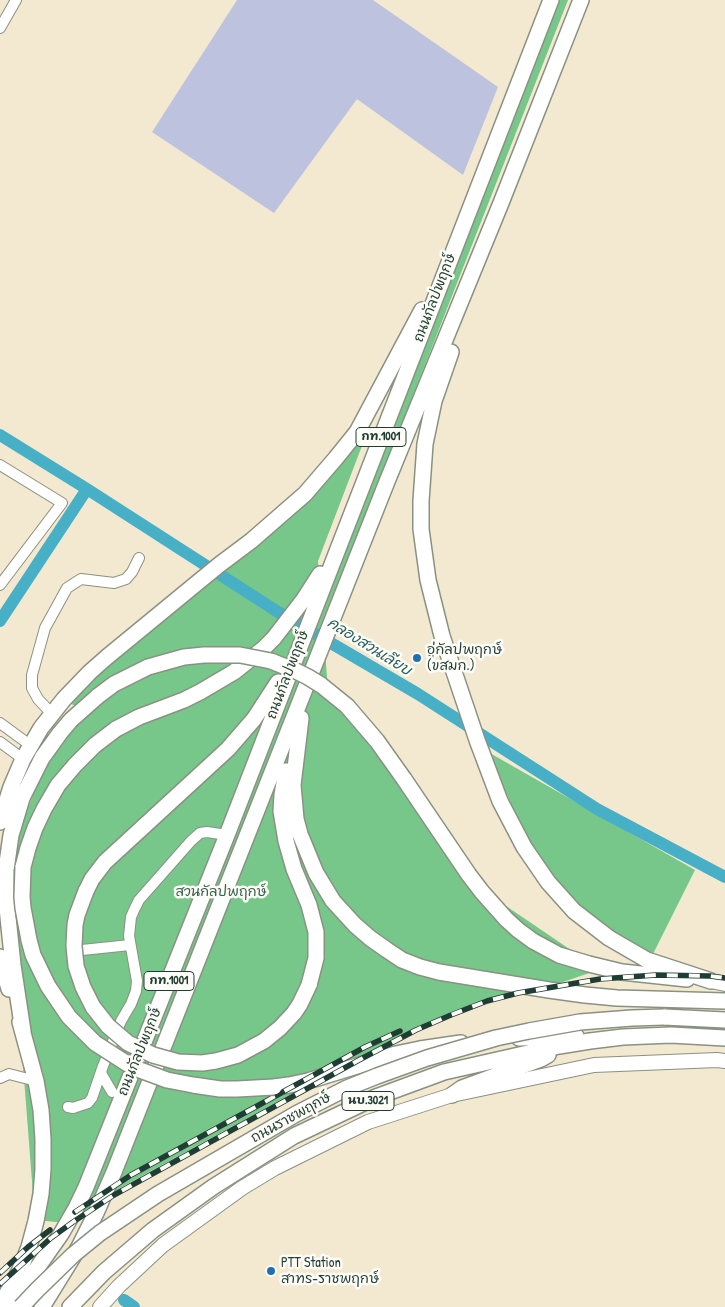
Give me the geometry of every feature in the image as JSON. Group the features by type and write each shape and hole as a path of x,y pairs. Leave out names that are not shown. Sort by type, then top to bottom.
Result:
{"main road":[{"name":"ถนนกัลปพฤกษ์","path":"6,1307 28,1281 61,1234 86,1187 227,835 348,519 551,0"},
{"name":"ถนนกัลปพฤกษ์","path":"42,1307 96,1213 114,1172 322,650 386,484 501,203 580,0"},
{"path":"501,203 434,401 425,444 422,471 421,529 428,580 442,636 468,715 500,801 524,846 548,882 574,911 609,938 647,960 718,982"},
{"path":"0,822 11,787 30,745 64,699 90,672 146,624 251,541 305,494 336,458 356,432 452,255"},
{"path":"348,519 313,585 283,628 263,649 229,676 200,692 139,717 116,729 95,745 58,785 32,835 23,867 22,897 28,940 48,986 69,1017 95,1043 126,1063 168,1080 220,1089 289,1086 396,1054 445,1045 562,1036 623,1037"},
{"path":"300,645 266,702 242,733 212,765 105,862 92,879 77,914 74,946 76,966 83,987 93,1007 112,1030 128,1043 153,1056 178,1062 202,1063 238,1055 264,1041 280,1028 294,1013 309,985 316,958 316,932 309,905 289,856 282,811 285,778 304,694"},
{"path":"23,1031 13,965 6,898 6,870 11,835 22,798 42,758 60,733 71,720 98,696 114,684 148,667 175,659 204,655 240,655 264,660 296,671 321,685 347,706 367,728 482,892 518,930 533,941 559,955 609,969 718,982"},
{"path":"304,694 293,785 298,826 310,860 324,888 343,912 370,938 402,960 448,974 585,995 617,998 725,1001"},
{"path":"0,957 36,1081 43,1139 41,1194 36,1221 29,1247 19,1272 0,1305"},
{"name":"ถนนราชพฤกษ์","path":"22,1307 73,1255 107,1228 158,1194 296,1114 347,1088 427,1058 496,1038 543,1028 588,1021 632,1018 664,1017 725,1020"},
{"name":"ถนนราชพฤกษ์","path":"70,1307 104,1272 153,1230 213,1187 294,1136 376,1097 444,1072 559,1046 623,1037 671,1035 725,1038"},
{"path":"452,1095 462,1088 541,1059 559,1046"},
{"name":"นบ.3021","path":"100,1307 119,1286 163,1245 242,1188 275,1168 368,1122 452,1095 594,1064 725,1061"}],"street":[{"path":"0,28 16,0"},
{"path":"0,466 62,503 0,586"},
{"path":"52,714 35,694 32,688 32,675 45,628 67,588 81,579 114,583 126,579 139,558"},
{"path":"0,723 30,745"},
{"path":"0,742 23,759"},
{"path":"68,1107 73,1108 88,1103 91,1100 121,1021 136,991 129,936 131,917 139,900 190,841 200,833 207,832 227,835"},
{"path":"82,950 130,945"},
{"path":"3,1073 36,1081"},
{"path":"101,1073 112,1092"}],"shaded area":[{"path":"237,0 373,0 498,87 463,175 357,99 274,213 152,132"}],"green space":[{"name":"สวนกัลปพฤกษ์","path":"560,0 568,0 323,625 328,690 403,779 484,891 601,969 563,982 475,1004 411,1031 355,1059 120,1188 67,1223 35,1220 7,859 52,749 83,710 64,700 249,539 373,417 318,561 321,604"},
{"path":"488,752 695,870 653,954 607,929 565,893 545,872 519,821"}],"waterway":[{"name":"คลองสวนเลียบ","path":"0,435 278,612 418,694 597,809 725,877"},
{"path":"0,621 87,489"},
{"path":"124,1300 134,1307"}],"railway":[{"path":"0,1284 51,1238 114,1195 359,1060 416,1030 451,1015 487,1001 518,993 600,979 656,975 725,978"},
{"path":"75,1212 131,1175 365,1047 400,1031"},
{"path":"0,1273 50,1230"}],"place":[{"name":"อู่กัลปพฤกษ์ (ขสมก.)","path":"417,658"},
{"name":"PTT Station สาทร-ราชพฤกษ์","path":"271,1271"}]}
